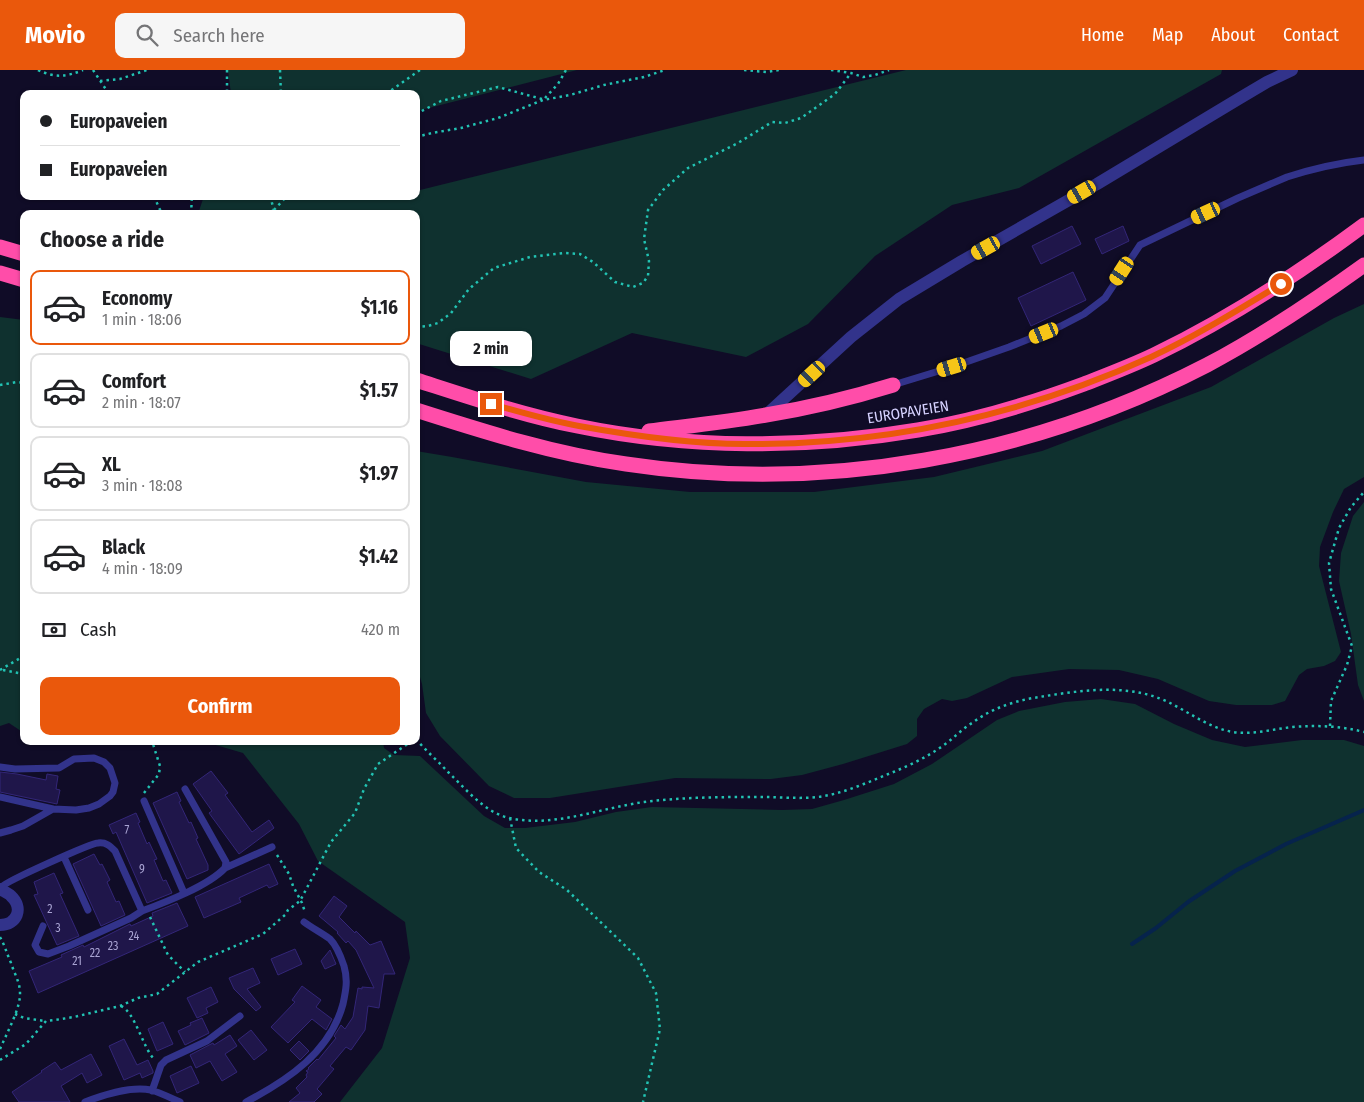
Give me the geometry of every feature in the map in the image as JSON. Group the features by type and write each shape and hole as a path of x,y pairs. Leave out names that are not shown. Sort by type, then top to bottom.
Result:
{"highway":[{"name":"EUROPAVEIEN","path":"420,381 533,416 578,426 673,440 744,444 826,441 919,430 978,418 1024,405 1112,374 1153,356 1281,284 1364,225"},
{"path":"0,248 20,253"},
{"path":"420,411 486,433 575,456 670,470 744,474 795,474 834,472 930,459 987,448 1033,435 1080,420 1165,385 1208,364 1253,338 1304,306 1364,264"},
{"path":"0,273 20,279"},
{"path":"627,434 766,415 822,405 893,385"}],"street":[{"path":"766,415 851,337 900,299 1240,98 1292,70"},
{"path":"0,889 11,896 16,902 18,909 15,919 1,930"}],"lane":[{"path":"893,385 1009,347 1061,326 1084,314 1105,298 1140,245 1190,221 1287,177 1346,162 1364,160"},
{"path":"0,767 15,769 59,768 74,759 94,758 104,762 110,768 115,783 113,792 107,799 89,808 76,810 53,808 0,797"},
{"path":"185,789 223,856 226,862 225,868"},
{"path":"144,801 184,893"},
{"path":"0,833 23,826 53,808"},
{"path":"0,889 85,847 98,843 108,844 115,851 144,910"},
{"path":"43,926 35,945 37,950 48,954 88,938 144,910 184,893 220,874 225,868 272,847"},
{"path":"64,857 88,910"},
{"path":"246,1102 268,1091 296,1072 317,1053 333,1029 340,1014 347,981 341,958 330,940 304,922"},
{"path":"152,1091 161,1065 166,1060 206,1041 240,1016"},
{"path":"85,1102 100,1096 138,1089 152,1091 180,1102"}],"path":[{"path":"38,70 55,76 66,76 83,70"},
{"path":"93,70 106,90"},
{"path":"100,81 120,79 147,70"},
{"path":"227,70 227,90"},
{"path":"280,70 281,90"},
{"path":"392,90 420,70"},
{"path":"544,100 558,84 566,70"},
{"path":"420,137 498,118 544,100 644,77 665,70"},
{"path":"744,70 766,72 779,70"},
{"path":"831,70 863,77 889,70"},
{"path":"420,327 438,323 451,313 469,289 494,268 530,257 565,253 580,254 593,262 616,282 632,287 643,283 648,276 650,262 644,239 648,210 663,190 688,168 738,143 772,122 785,123 801,118 835,94 851,73"},
{"path":"420,112 441,101 498,87 544,100"},
{"path":"271,200 274,210"},
{"path":"274,210 283,200"},
{"path":"0,385 20,382"},
{"path":"1330,726 1331,701 1347,665 1352,646 1331,589 1329,564 1339,528 1351,507 1364,492"},
{"path":"1,670 20,658"},
{"path":"1,670 20,673"},
{"path":"420,743 471,794 489,809 510,818 526,820 566,817 646,802 705,798 807,798 833,794 887,775 921,760 945,744 972,722 1002,706 1031,698 1070,693 1110,690 1142,692 1169,702 1213,726 1235,732 1250,733 1303,726 1330,726 1364,732"},
{"path":"144,801 146,800 143,793 144,790 159,774 160,766 153,745"},
{"path":"15,1014 24,1018 46,1021 74,1017 120,1006 138,998 157,994 198,962 263,934 300,900 330,842 355,813 364,789 378,764 406,745"},
{"path":"510,818 516,848 538,872 567,890 638,958 656,993 660,1029 643,1102"},
{"path":"272,847 273,852 289,874 307,917 304,922"},
{"path":"144,910 168,955 185,972"},
{"path":"0,1049 20,997 17,978 1,930"},
{"path":"120,1006 126,1008 129,1012 151,1056 161,1065"},
{"path":"0,1060 26,1044 46,1021"}],"green space":[{"path":"228,70 577,70 420,110 420,90 230,90"},
{"path":"906,70 1222,70 1221,74 1019,188 952,205 875,256 808,324 746,357 632,333 531,379 420,344 420,210 199,210 203,200 420,200 420,190"},
{"path":"1364,304 1364,477 1344,489 1320,547 1319,566 1341,652 1335,661 1324,666 1307,669 1299,675 1285,701 1272,705 1236,705 1209,701 1158,679 1119,670 1069,669 1012,677 967,698 952,701 942,699 924,709 917,719 917,736 907,744 802,775 771,779 675,778 550,798 514,798 489,786 440,736 426,713 420,677 420,452 586,482 690,492 814,492 934,477 1042,451 1211,387 1334,318"},
{"path":"0,317 20,320 20,730 9,723 0,726"},
{"path":"1364,502 1364,701 1358,685 1351,634 1339,581 1341,553 1353,516"},
{"path":"1101,699 1135,704 1174,724 1212,740 1245,747 1302,740 1344,740 1364,746 1364,1102 340,1102 382,1048 410,958 405,922 318,861 299,824 243,753 216,745 384,745 384,748 394,755 420,756 484,816 505,828 525,828 575,822 616,812 652,807 812,809 894,784 932,764 997,720 1019,711 1065,702"}],"building":[{"path":"1072,226 1081,244 1041,264 1032,246"},
{"path":"1123,226 1129,241 1102,254 1095,239"},
{"path":"1073,272 1086,300 1031,326 1018,298"},
{"path":"211,771 228,793 225,795 252,832 269,820 274,828 239,854 209,813 212,811 193,784"},
{"path":"0,772 46,780 47,774 58,776 56,789 60,790 57,804 0,792"},
{"path":"177,792 181,801 179,802 189,823 191,822 198,838 196,839 208,865 208,870 187,879 153,803"},
{"path":"136,813 147,844 149,842 157,859 154,860 163,881 166,880 172,893 147,903 116,832 113,834 109,825"},
{"path":"94,854 100,865 102,864 110,880 107,882 116,902 119,901 125,915 101,926 73,864"},
{"path":"269,864 278,884 269,888 267,885 239,898 241,902 204,918 195,897"},
{"path":"54,873 63,893 60,894 79,936 57,945 34,895 38,894 34,882"},
{"path":"334,896 347,906 339,917 355,933 356,931 370,945 381,941 395,974 384,974 379,1008 368,1006 365,1030 351,1050 346,1047 330,1066 334,1069 317,1089 322,1094 314,1102 289,1102 300,1093 296,1088 307,1077 308,1072 306,1071 308,1068 318,1060 336,1038 334,1036 341,1025 345,1029 353,1017 358,988 374,988 356,950 348,941 346,943 338,932 319,916"},
{"path":"177,903 188,926 38,993 29,971 130,924 131,926 153,916 152,913"},
{"path":"295,949 302,964 278,975 271,959"},
{"path":"330,950 336,964 325,969 321,961"},
{"path":"253,968 260,983 247,989 261,1007 256,1011 234,989 229,978"},
{"path":"302,986 321,1000 316,1007 332,1019 326,1030 312,1019 288,1043 271,1027 295,1002 292,1000"},
{"path":"211,987 218,1002 206,1008 208,1013 197,1018 187,998"},
{"path":"202,1018 209,1033 185,1045 178,1031"},
{"path":"163,1022 173,1044 157,1051 148,1029"},
{"path":"251,1030 267,1050 254,1060 238,1040"},
{"path":"230,1035 237,1046 225,1054 237,1072 222,1081 210,1061 196,1068 190,1055 213,1043 214,1045"},
{"path":"124,1039 137,1065 148,1060 153,1073 142,1078 140,1073 124,1080 109,1046"},
{"path":"299,1041 309,1051 300,1060 290,1050"},
{"path":"91,1054 102,1075 87,1083 82,1073 61,1086 70,1102 19,1102 12,1092 55,1062 61,1070"},
{"path":"191,1066 199,1083 177,1093 170,1076"}],"waterway":[{"path":"1132,944 1156,928 1188,902 1235,871 1286,844 1364,810"}],"route":[{"path":"491,404 578,426 673,440 744,444 826,441 919,430 978,418 1024,405 1112,374 1153,356 1193,335 1281,284"}]}
